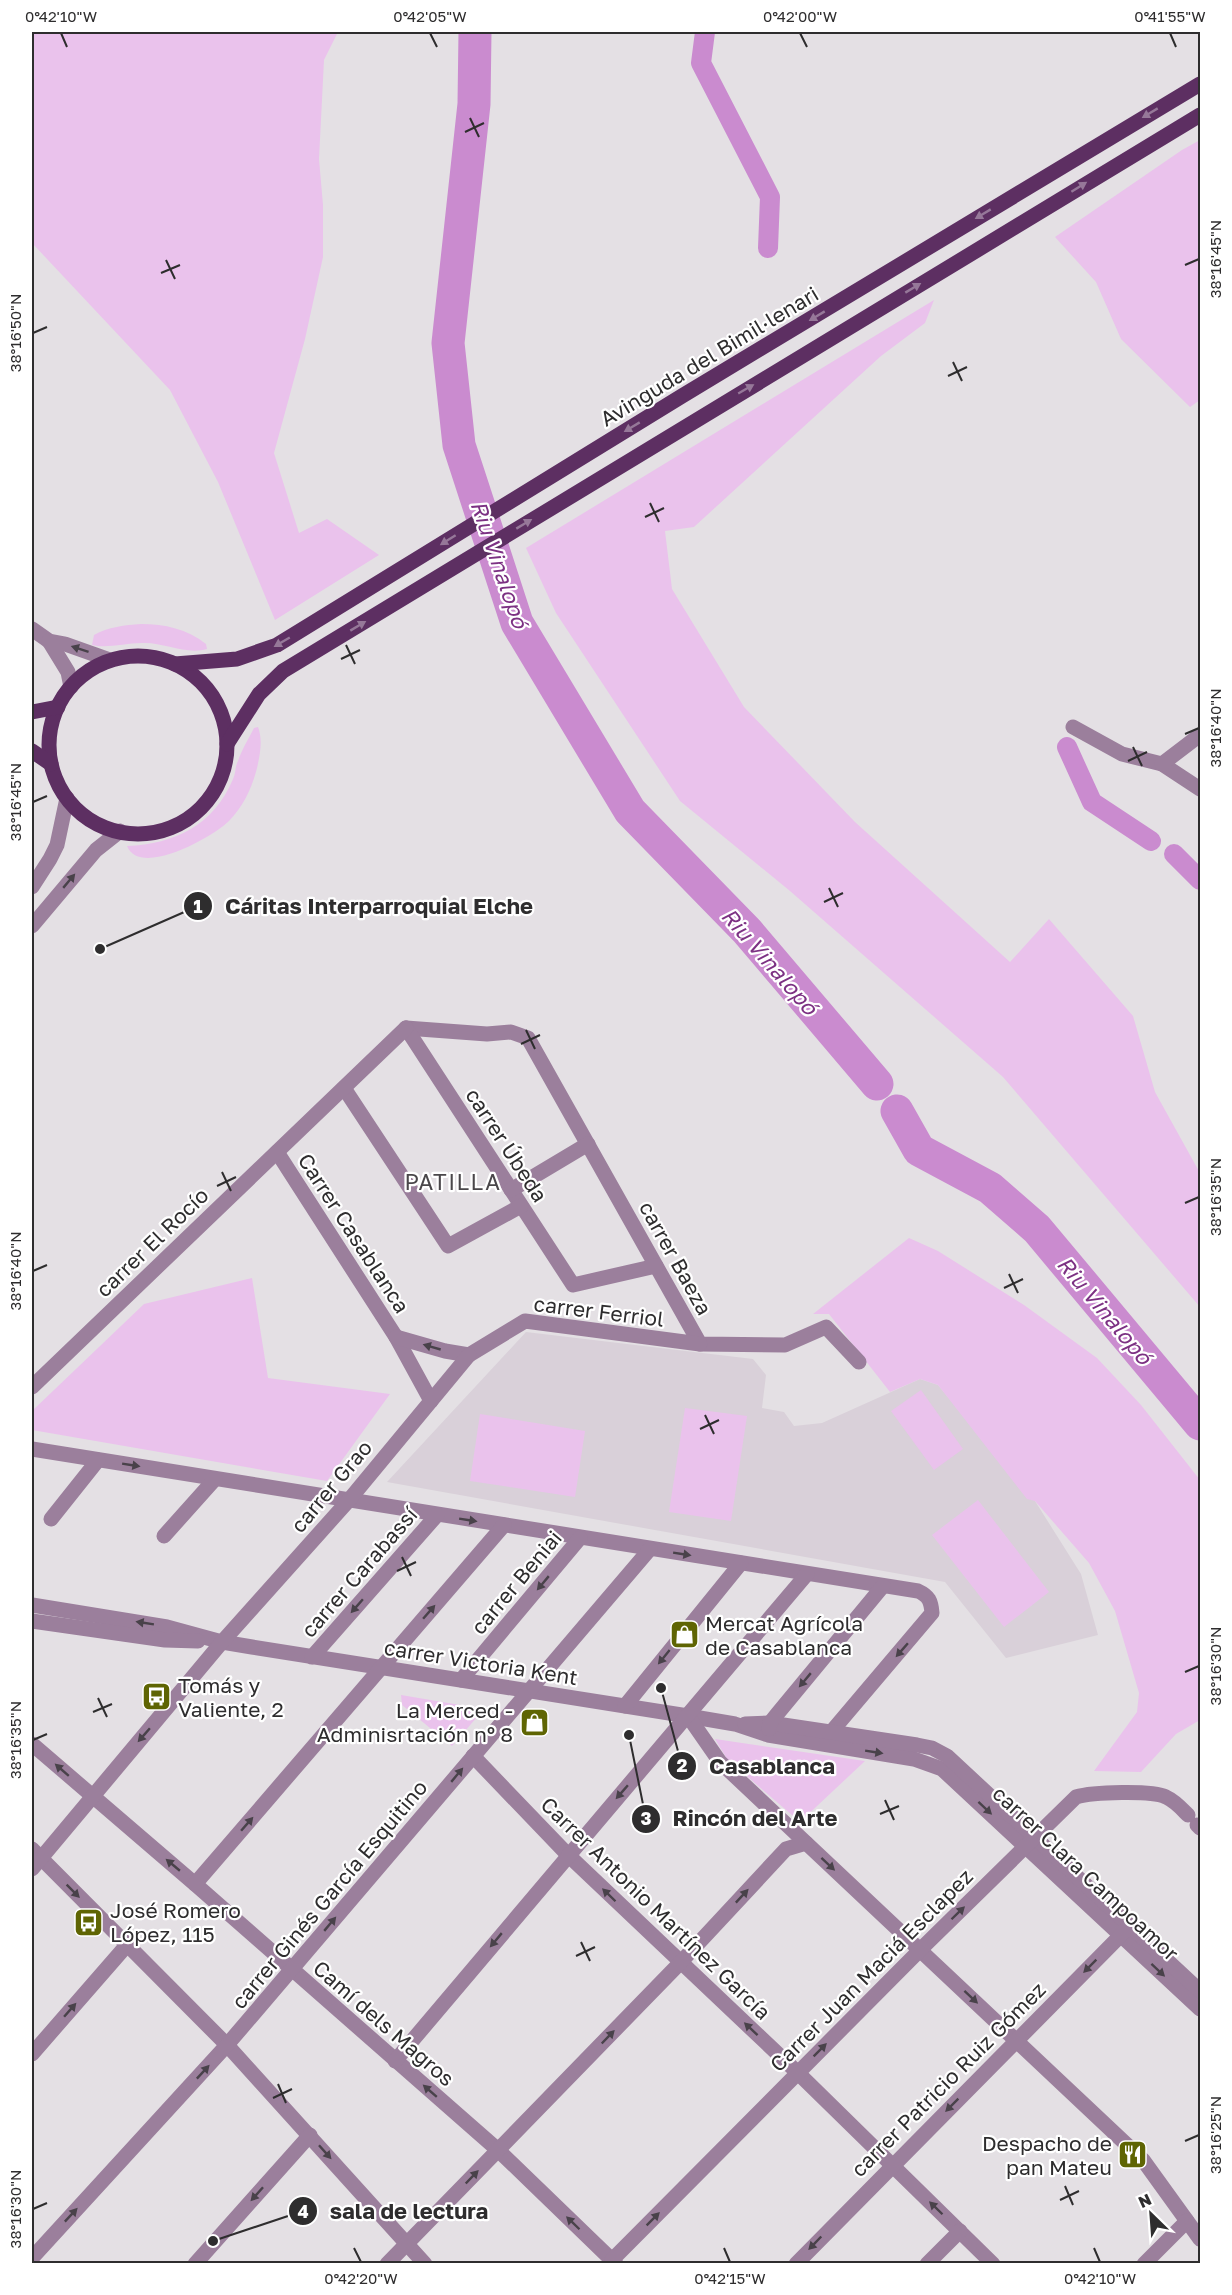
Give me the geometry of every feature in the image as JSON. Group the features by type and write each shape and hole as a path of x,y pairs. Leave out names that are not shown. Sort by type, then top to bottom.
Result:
{"main road":[{"name":"Avinguda del Bimil·lenari","path":"176,664 237,659 277,645 682,396 1200,84"},
{"path":"227,744 259,694 284,670 1200,115"},
{"path":"143,656 176,664 199,680 217,703 226,730 227,744 225,764 218,784 207,801 192,816 174,826 154,832 120,831 91,819 67,798 51,764 50,735 58,707 71,687 82,676 110,660 143,656"},
{"path":"32,712 58,707"},
{"path":"32,751 51,764"}],"street":[{"path":"32,629 50,641 110,660"},
{"path":"50,641 68,672 71,687"},
{"path":"1073,727 1122,753 1162,764 1200,789"},
{"path":"1162,764 1200,735"},
{"path":"32,887 57,845 67,798"},
{"path":"32,926 96,850 120,831"},
{"name":"carrer Baeza","path":"406,1028 487,1034 511,1032 528,1038 700,1344 785,1345 826,1327 859,1362"},
{"name":"carrer El Rocío","path":"32,1387 406,1028"},
{"name":"carrer Úbeda","path":"406,1028 573,1285 656,1266"},
{"path":"344,1088 448,1246 521,1206"},
{"path":"511,1190 588,1144"},
{"name":"Carrer Casablanca","path":"278,1152 396,1337 431,1401"},
{"name":"carrer Ferriol","path":"468,1354 525,1321 700,1344"},
{"path":"396,1337 445,1351 468,1354"},
{"name":"carrer Grao","path":"34,1859 92,1796 222,1642 349,1500 468,1354"},
{"path":"32,1449 883,1586 926,1595 932,1603 932,1613 929,1618 832,1731"},
{"path":"51,1519 98,1460"},
{"path":"164,1536 215,1479"},
{"name":"carrer Carabassí","path":"312,1657 437,1515"},
{"path":"195,1884 504,1525"},
{"name":"carrer Beniai","path":"461,1680 580,1538"},
{"name":"carrer Ginés García Esquitino","path":"32,2258 227,2045 650,1550"},
{"path":"625,1706 741,1563"},
{"path":"395,2061 807,1574"},
{"path":"769,1729 883,1586"},
{"name":"carrer Victoria Kent","path":"32,1605 167,1627 222,1642 769,1729 914,1759 945,1762"},
{"name":"carrer Victoria Kent","path":"32,1621 165,1640 222,1642"},
{"path":"688,1716 720,1762 1143,2160 1200,2239"},
{"name":"carrer Victoria Kent","path":"769,1729 832,1731 917,1745 932,1748 945,1762"},
{"name":"Camí dels Magros","path":"32,1744 498,2150 614,2262"},
{"name":"Carrer Antonio Martínez García","path":"473,1756 568,1855 798,2073 993,2264"},
{"name":"carrer Clara Campoamor","path":"945,1762 1126,1930 1200,1991"},
{"name":"Carrer Juan Maciá Esclapez","path":"614,2262 921,1949 1076,1797 1087,1793 1144,1793 1164,1796 1195,1823"},
{"path":"387,2264 680,1963 786,1849 806,1843"},
{"path":"34,1859 127,1945 227,2045 425,2264"},
{"name":"carrer Clara Campoamor","path":"1126,1930 1200,2009"},
{"name":"carrer Patricio Ruiz Gómez","path":"795,2264 1126,1930"},
{"path":"32,2055 127,1945"},
{"path":"195,2264 310,2135"},
{"path":"1144,2264 1187,2221"},
{"path":"927,2264 960,2231"}],"shaded area":[{"path":"32,32 338,32 324,60 319,159 323,205 323,257 305,339 274,453 299,533 327,519 379,555 275,620 218,482 170,390 32,243"},
{"path":"1200,140 1200,400 1190,407 1121,339 1096,282 1055,237"},
{"path":"934,300 925,323 881,356 694,527 665,531 672,589 744,707 855,822 1010,962 1049,919 1133,1016 1155,1092 1200,1173 1200,1307 1003,1077 790,891 680,801 556,613 526,548"},
{"path":"141,624 167,626 183,631 206,644 207,649 192,651 145,643 92,645 94,635 99,632"},
{"path":"258,727 260,748 255,775 250,790 234,816 221,828 177,852 146,858 134,855 127,846 177,836 204,820 215,809 233,779 237,763 254,728"},
{"path":"909,1238 938,1251 1024,1305 1097,1358 1141,1405 1200,1480 1200,1720 1176,1734 1141,1772 1094,1771 1137,1712 1139,1693 1115,1611 1089,1563 1035,1501 1027,1499 938,1385 920,1379 890,1392 829,1314 813,1314"},
{"path":"252,1278 268,1378 390,1394 327,1481 32,1430 32,1411 144,1304"},
{"path":"526,1332 753,1359 766,1375 762,1408 784,1412 794,1426 822,1423 920,1379 938,1385 1035,1501 1081,1574 1098,1635 1006,1658 945,1582 387,1482"},
{"path":"921,1390 963,1449 934,1470 891,1411"},
{"path":"685,1408 747,1416 731,1521 669,1512"},
{"path":"480,1414 585,1431 575,1497 470,1481"},
{"path":"978,1500 1049,1592 1004,1627 932,1535"},
{"path":"401,1695 484,1709 452,1746 402,1705"},
{"path":"715,1739 865,1761 800,1822 727,1759"}],"waterway":[{"name":"Riu Vinalopó","path":"475,32 474,104 448,343 459,445 517,623 630,811 747,931 877,1084"},
{"path":"705,32 701,63 770,197 768,248"},
{"path":"1067,747 1092,802 1151,841"},
{"path":"1174,854 1200,880"},
{"name":"Riu Vinalopó","path":"897,1111 919,1150 990,1188 1037,1229 1200,1424"}],"place":[{"name":"Cáritas Interparroquial Elche","path":"100,949"},
{"name":"Mercat Agrícola de Casablanca","path":"684,1635"},
{"name":"Casablanca","path":"661,1688"},
{"name":"Tomás y Valiente, 2","path":"157,1697"},
{"name":"La Merced - Adminisrtación nº 8","path":"534,1722"},
{"name":"Rincón del Arte","path":"629,1735"},
{"name":"José Romero López, 115","path":"89,1922"},
{"name":"Despacho de pan Mateu","path":"1133,2155"},
{"name":"sala de lectura","path":"213,2241"}],"district":[{"name":"PATILLA","path":"453,1181"}]}
